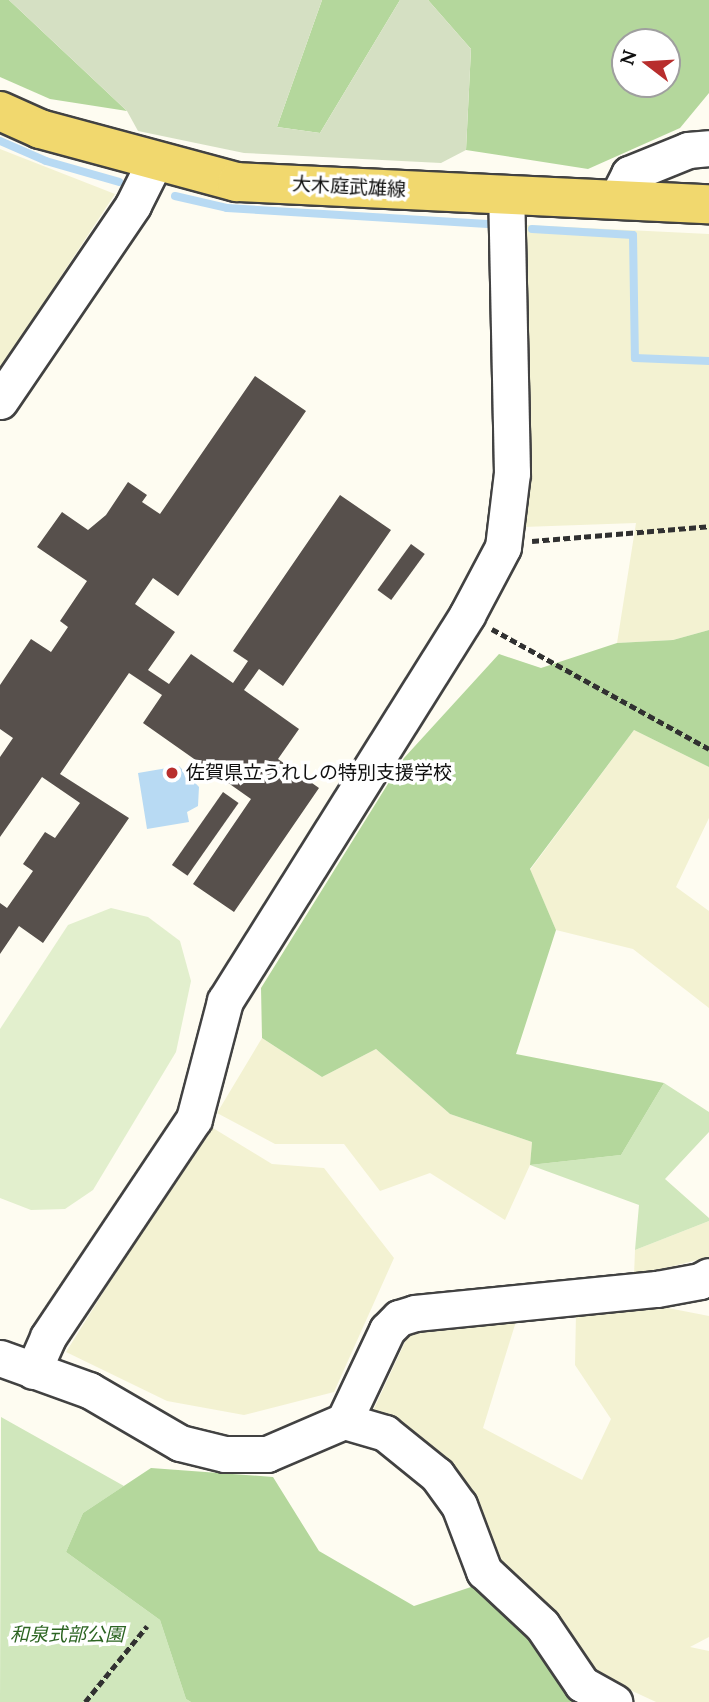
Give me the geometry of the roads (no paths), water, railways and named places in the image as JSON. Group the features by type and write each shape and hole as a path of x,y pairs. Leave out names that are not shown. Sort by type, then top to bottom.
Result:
{"main road":[{"name":"大木庭武雄線","path":"0,111 40,129 237,182 709,204"}],"street":[{"path":"617,198 629,174 688,150 709,148"},
{"path":"0,401 134,205 155,161"},
{"path":"33,1371 48,1337 194,1119 225,1001 467,615 503,547 512,473 506,195"},
{"path":"344,1421 387,1330 399,1318 415,1313 657,1289 700,1282 709,1276"},
{"path":"0,1358 89,1390 180,1443 225,1454 267,1454 344,1421 385,1433 438,1475 459,1505 485,1571 542,1625 582,1684 614,1702"}],"water":[{"path":"179,766 199,787 198,806 187,812 189,822 147,829 138,773"}],"waterway":[{"path":"0,141 46,161 119,182"},
{"path":"175,196 227,208 492,224"},
{"path":"532,229 633,235 635,358 709,361"}],"place":[{"name":"佐賀県立うれしの特別支援学校","path":"172,773"}],"park label":[{"name":"和泉式部公園","path":"67,1635"}]}
